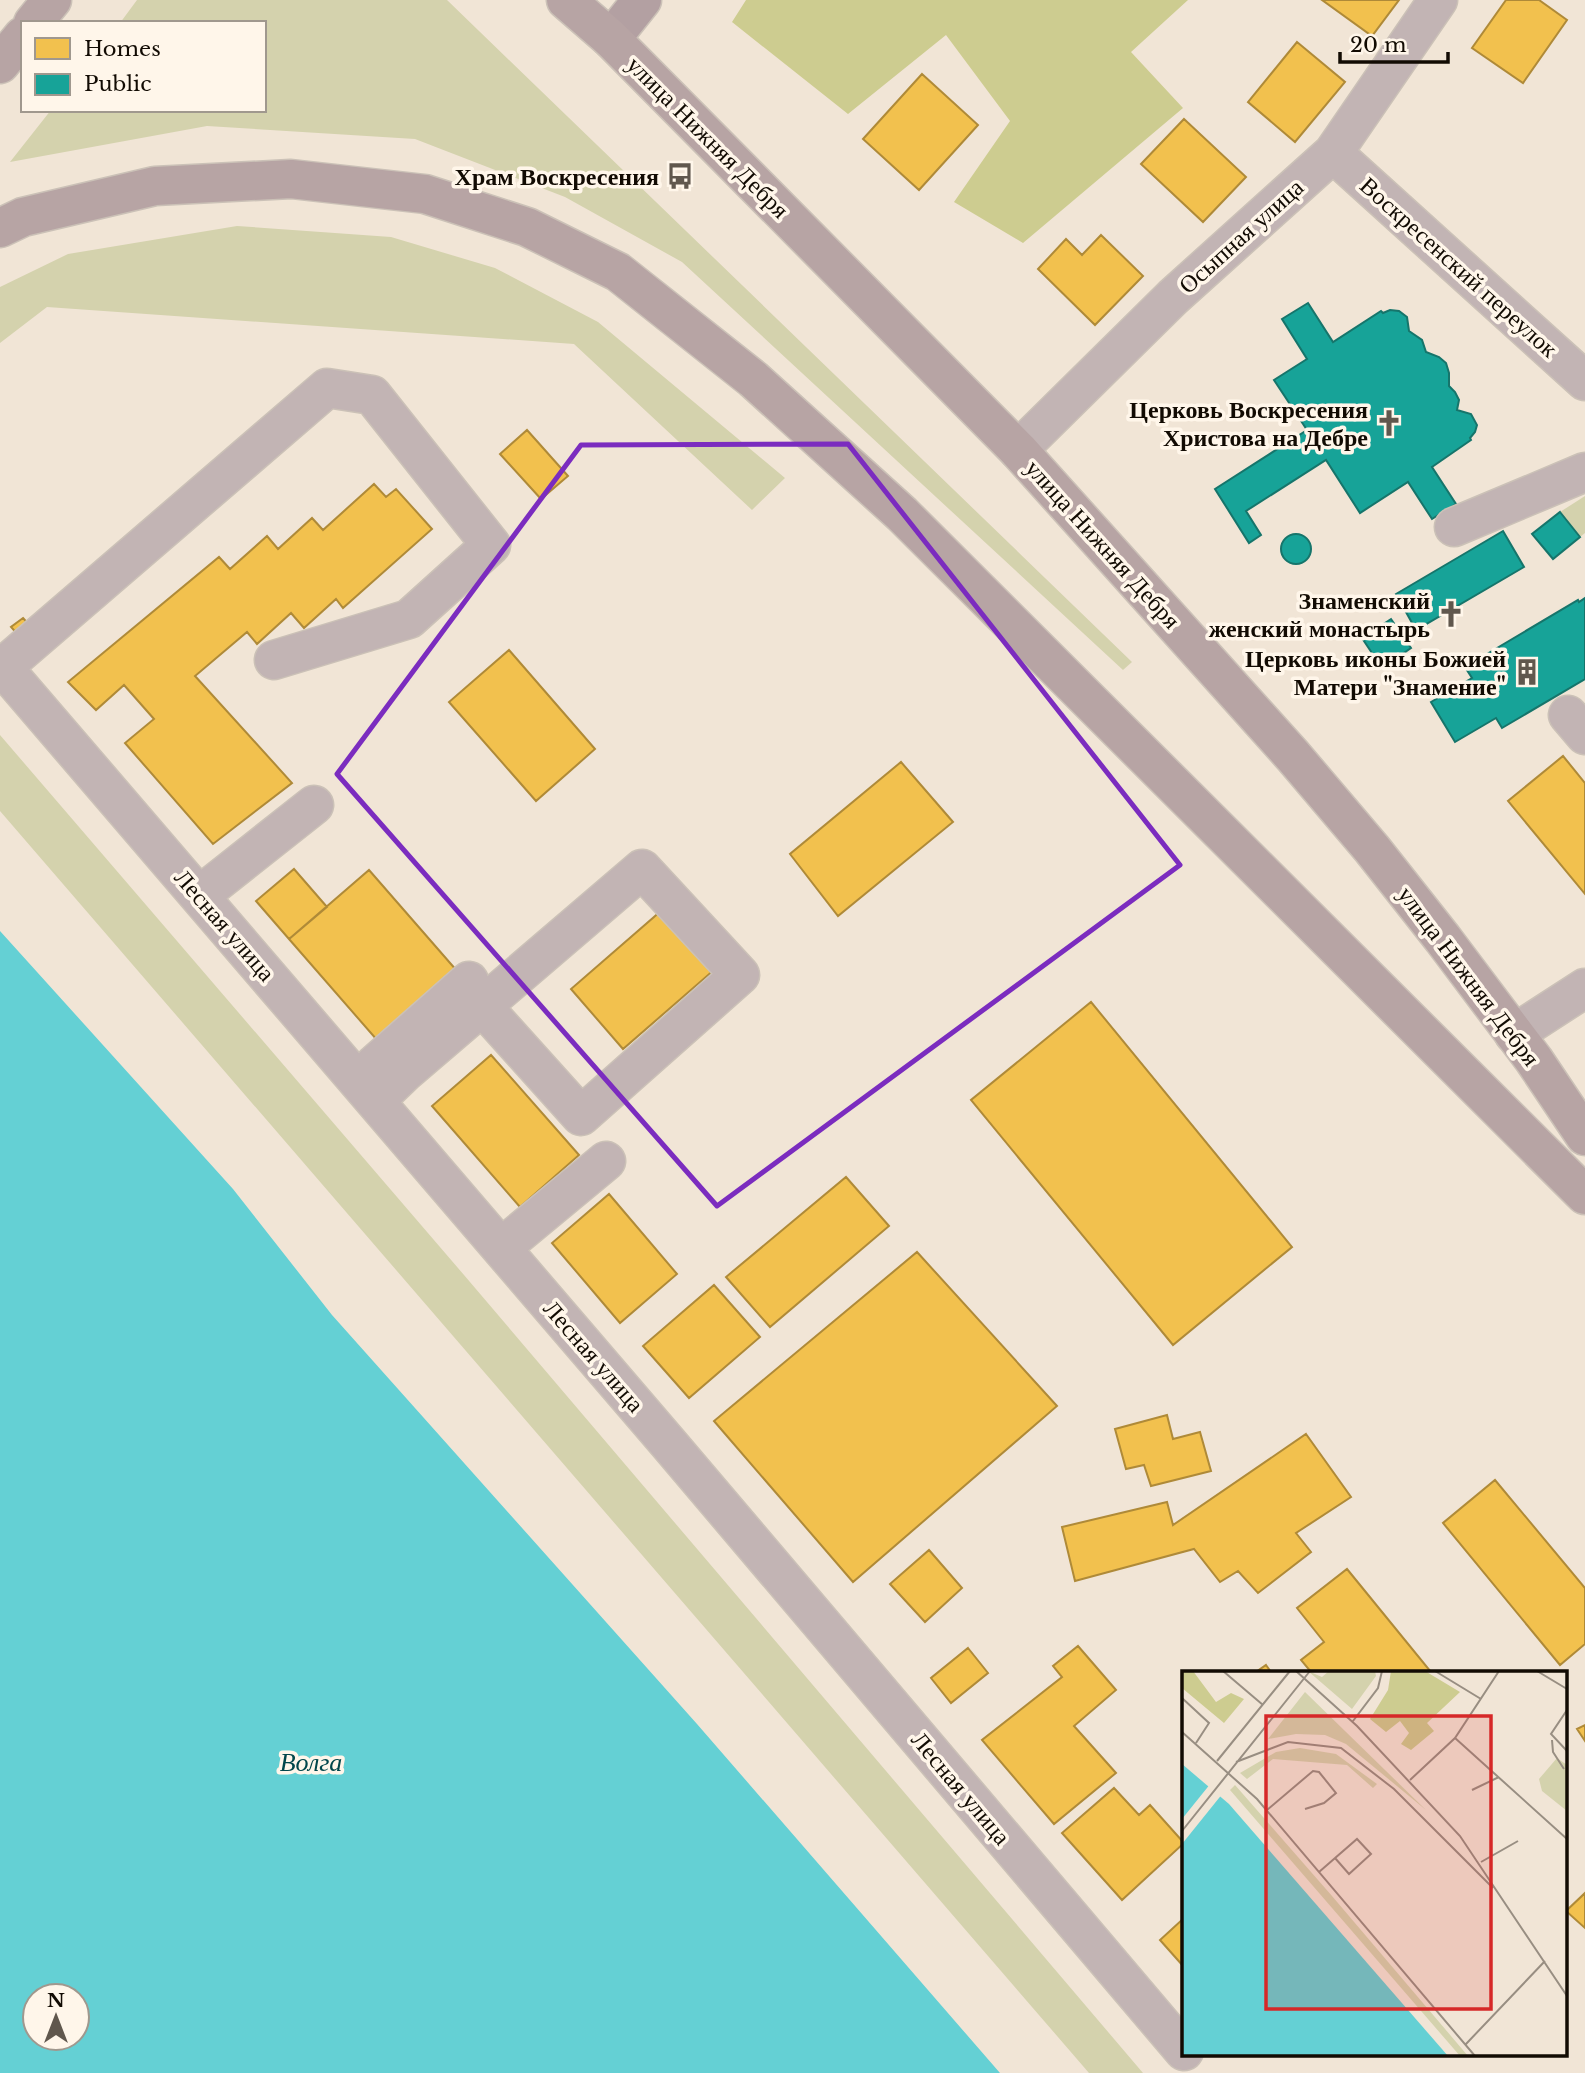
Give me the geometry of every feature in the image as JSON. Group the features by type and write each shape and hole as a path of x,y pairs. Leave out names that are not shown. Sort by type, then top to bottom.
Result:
{"highway":[{"path":"35,21 52,0"},
{"name":"улица Нижняя Дебря","path":"566,0 611,39 1018,450 1293,756 1372,849 1514,1034 1585,1136"},
{"path":"0,64 21,38"},
{"path":"0,228 23,217 155,186 291,179 425,194 527,227 618,272 753,379 902,514 1585,1195"}],"main road":[{"path":"611,39 642,0"}],"street":[{"name":"Осыпная улица","path":"1018,450 1173,297 1333,153 1438,0"},
{"name":"Воскресенский переулок","path":"1333,153 1585,381"},
{"path":"1,665 327,388 372,395 491,545 409,619 274,660"},
{"path":"1454,527 1585,472"},
{"name":"Лесная улица","path":"1,665 1182,2047"},
{"path":"199,896 314,805"},
{"path":"366,1090 476,994 642,869 740,975 580,1116 476,994"},
{"path":"1514,1034 1585,988"},
{"path":"501,1248 606,1161"},
{"name":"Лесная улица","path":"1189,2056 1203,2073"}],"highlighted area":[{"path":"848,444 1180,865 717,1206 337,774 581,445"}],"shaded area":[{"path":"137,0 447,0 1132,662 1123,670 682,262 565,197 415,139 207,126 10,162 49,112 266,112 266,21 121,21"},
{"path":"746,0 1188,0 1131,52 1183,108 1023,243 954,202 1010,121 946,35 848,114 732,22"},
{"path":"237,226 391,237 495,268 598,322 785,478 752,510 574,344 47,307 0,343 0,287 68,254"},
{"path":"1585,496 1585,533 1580,537 1560,512"},
{"path":"0,735 1143,2073 1089,2073 0,811"}],"water":[{"name":"Волга","path":"0,931 233,1189 332,1315 697,1724 1000,2073 0,2073"}],"building: Homes":[{"path":"1322,0 1399,0 1372,36"},
{"path":"1506,0 1539,0 1567,20 1523,83 1472,48"},
{"path":"1297,42 1345,82 1295,142 1248,102"},
{"path":"922,74 978,125 919,190 863,139"},
{"path":"1184,119 1246,177 1203,222 1141,164"},
{"path":"1101,235 1143,276 1095,325 1038,269 1066,239 1082,255"},
{"path":"527,430 568,476 541,499 500,454"},
{"path":"374,484 386,497 396,489 432,529 343,608 336,599 304,628 291,613 257,644 247,632 195,676 292,783 213,844 125,743 154,719 124,685 96,710 68,682 219,557 230,569 267,536 278,549 312,518 323,530"},
{"path":"23,618 31,627 20,637 11,627"},
{"path":"509,650 595,749 536,801 449,702"},
{"path":"1563,756 1585,783 1585,894 1508,801"},
{"path":"901,762 953,822 838,916 790,854"},
{"path":"294,869 327,907 289,939 256,901"},
{"path":"369,870 464,979 384,1048 289,939"},
{"path":"669,904 722,963 623,1049 571,989"},
{"path":"1091,1002 1292,1247 1173,1345 971,1100"},
{"path":"491,1055 579,1155 520,1207 432,1106"},
{"path":"846,1177 889,1226 770,1327 726,1277"},
{"path":"609,1194 677,1274 620,1323 552,1243"},
{"path":"917,1252 1057,1406 853,1582 714,1421"},
{"path":"714,1285 760,1337 689,1398 643,1346"},
{"path":"1167,1415 1173,1439 1200,1432 1211,1471 1151,1486 1144,1465 1126,1469 1115,1429"},
{"path":"1306,1434 1351,1497 1296,1533 1311,1552 1258,1593 1238,1571 1220,1582 1194,1549 1075,1581 1062,1527 1167,1502 1173,1525"},
{"path":"1495,1480 1585,1588 1585,1644 1560,1665 1443,1523"},
{"path":"929,1550 962,1588 925,1622 890,1584"},
{"path":"1347,1569 1430,1671 1310,1671 1301,1660 1324,1642 1297,1608"},
{"path":"1078,1646 1116,1690 1074,1726 1116,1773 1054,1824 982,1740 1062,1677 1053,1666"},
{"path":"968,1648 988,1673 951,1703 931,1678"},
{"path":"1266,1665 1270,1671 1257,1671"},
{"path":"1585,1725 1585,1741 1577,1729"},
{"path":"1114,1788 1139,1815 1150,1805 1182,1841 1182,1845 1122,1900 1062,1833"},
{"path":"1585,1893 1585,1928 1568,1913 1568,1909"},
{"path":"1182,1920 1182,1965 1160,1940"}],"building: Public":[{"name":"Церковь Воскресения Христова на Дебре","path":"1308,303 1333,342 1381,311 1399,311 1407,317 1409,331 1422,340 1426,352 1446,363 1449,386 1459,400 1457,410 1471,414 1477,425 1471,440 1432,467 1456,504 1432,519 1408,482 1360,513 1326,460 1246,511 1261,535 1249,543 1215,489 1307,430 1274,380 1307,359 1282,319"},
{"path":"1560,512 1580,537 1553,559 1532,534"},
{"path":"1503,531 1524,567 1416,630 1396,594"},
{"path":"1296,534 1307,538 1311,549 1307,560 1296,564 1285,560 1281,549 1285,538"},
{"name":"Церковь иконы Божией Матери \"Знамение\"","path":"1585,598 1585,679 1502,728 1496,718 1455,742 1431,702 1472,678 1465,667"},
{"path":"1391,619 1411,648 1382,668 1362,638"}],"place":[{"name":"Храм Воскресения","path":"680,176"},
{"name":"Церковь Воскресения Христова на Дебре","path":"1389,423"},
{"name":"Знаменский женский монастырь","path":"1451,614"},
{"name":"Церковь иконы Божией Матери \"Знамение\"","path":"1527,672"}]}
